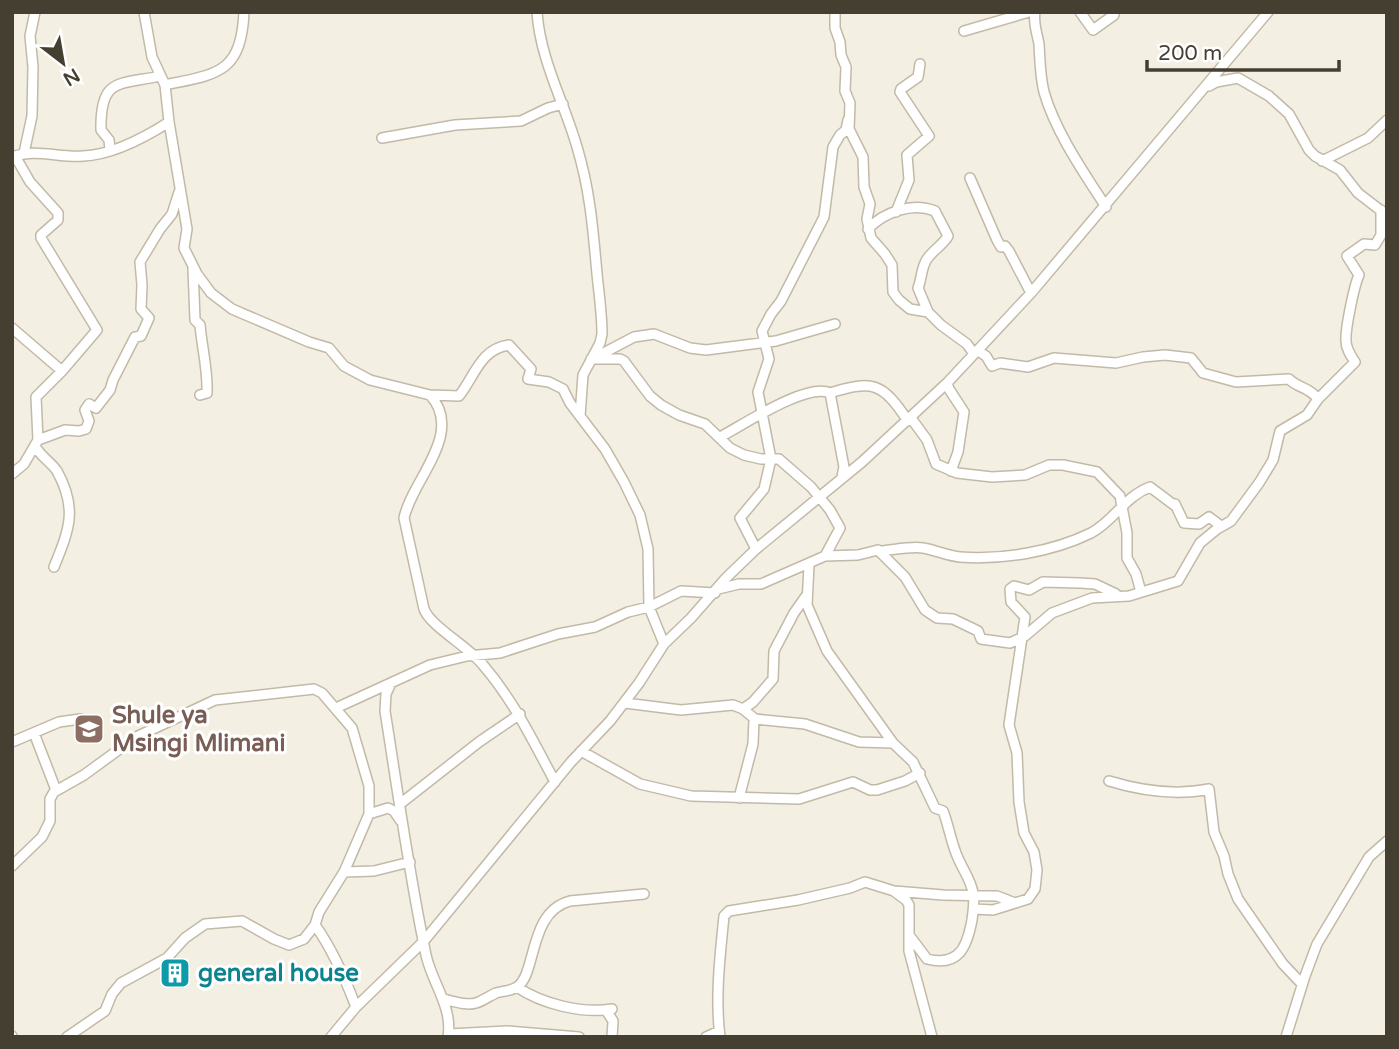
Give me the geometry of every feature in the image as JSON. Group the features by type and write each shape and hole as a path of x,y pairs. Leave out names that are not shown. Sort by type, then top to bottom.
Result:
{"street":[{"path":"35,12 30,36 33,67 32,116 17,155 30,183 58,213 58,220 41,238 96,326 96,333 36,397 38,452 55,469 68,495 71,521 54,568"},
{"path":"144,12 152,57 162,81 169,122 187,229 184,248 211,293 226,307 329,348 342,365 366,379 430,395 459,396 486,355 494,349 509,345 531,369 528,379 559,385 624,482 640,515 648,549 649,607 664,644"},
{"path":"110,150 109,140 102,133 101,121 104,100 110,91 120,82 162,81 211,75 224,69 237,50 244,27 244,12"},
{"path":"537,12 540,36 587,181 593,215 602,323 600,343 583,375 580,416"},
{"path":"756,549 740,519 764,489 771,459 758,391 769,359 762,331 781,301 824,217 833,147 846,130 848,120 850,103 845,91 846,67 835,28 835,12"},
{"path":"964,31 1028,12"},
{"path":"1035,12 1033,21 1044,94 1077,161 1106,207"},
{"path":"1080,12 1093,30 1114,15"},
{"path":"331,1037 356,1007 424,941 580,751 625,703 664,644 756,549 909,419 976,353 1106,207 1266,13"},
{"path":"896,212 909,180 906,156 929,136 900,92 919,77 920,64"},
{"path":"880,551 905,577 920,604 937,618 953,619 978,631 981,639 991,642 1010,643 1021,638 1052,613 1092,598 1140,593 1180,579 1200,543 1233,518 1273,460 1280,430 1307,415 1318,399 1355,362 1345,339 1354,288 1359,275 1347,256 1364,244 1374,245 1381,235 1384,212 1358,193 1339,170 1309,150 1289,114 1269,96 1238,78 1216,82 1205,89"},
{"path":"382,138 455,125 521,121 548,108 564,104"},
{"path":"848,120 852,136 863,157 863,187 870,208 868,229 871,238 892,265 895,296 910,309 928,312"},
{"path":"1322,161 1368,138 1387,120"},
{"path":"17,155 80,157 110,150 147,135 169,122"},
{"path":"970,178 997,240 1001,247 1005,246 1009,251 1031,293"},
{"path":"12,474 24,464 36,443 65,430 86,429 89,421 85,410 89,404 96,408 107,396 135,337 144,333 149,318 141,309 140,262 175,210 180,187"},
{"path":"868,229 880,218 896,212 923,208 933,210 948,232 947,238 922,268 918,288 928,312 947,331 976,353 986,356 992,366 1000,363 1028,368 1054,358 1116,363 1165,355 1191,358 1200,371 1236,382 1289,379 1296,385 1311,390 1318,399"},
{"path":"193,266 195,320 200,325 208,374 207,393 200,395"},
{"path":"592,359 635,337 654,334 702,350 746,343 765,344 835,324"},
{"path":"12,328 62,371"},
{"path":"592,359 624,361 657,402 679,415 705,424 730,448 744,455 782,461 820,496 840,528 825,556"},
{"path":"947,383 964,412 958,452 951,471"},
{"path":"720,437 807,392 824,390 830,393 856,385 880,388 927,440 936,464 951,471 992,477 1025,475 1049,465 1081,468 1101,475 1117,491 1122,504 1127,533 1126,558 1136,574 1140,593"},
{"path":"830,393 844,467 842,477"},
{"path":"430,395 438,404 443,425 426,473 404,519 426,614 476,656 520,714 531,741 555,782"},
{"path":"336,708 426,666 457,658 504,652 558,634 595,627 681,592 716,591 738,584 761,584 825,556 858,555 873,550 915,547 964,557 1020,554 1063,544 1094,532 1108,522 1122,504 1147,488 1153,488 1175,504 1184,523 1199,524 1209,517 1221,526"},
{"path":"809,565 807,596 810,616 827,651 893,743 913,762 935,808 943,811 957,858 969,878 974,895 969,938 957,956 936,961 927,959 909,935"},
{"path":"974,909 990,911 1028,899 1033,893 1037,874 1034,852 1024,833 1018,802 1017,753 1009,725 1025,617 1011,602 1008,592 1013,587 1029,590 1043,582 1080,583 1095,584 1120,596"},
{"path":"743,709 753,702 773,679 776,648 794,613 807,596"},
{"path":"391,683 386,694 384,711 402,825 424,941 431,972 449,1021 449,1035 507,1031 579,1037"},
{"path":"12,866 42,837 50,817 50,799 57,790 136,737 215,700 309,688 319,691 352,728 369,786 369,814 344,872 304,939 289,945 242,921 205,923 185,937 167,958 121,983 104,1011 67,1037"},
{"path":"625,703 681,710 728,705 743,709 754,719 805,724 859,741 893,743"},
{"path":"400,804 478,742 520,714"},
{"path":"12,742 59,722 80,719 85,722 87,737"},
{"path":"739,798 753,744 754,719"},
{"path":"34,733 57,790"},
{"path":"580,751 640,784 691,796 799,799 853,782 870,790 877,790 920,773"},
{"path":"1110,781 1147,792 1209,789 1214,832 1238,899 1283,964 1302,984"},
{"path":"369,814 390,808 402,825"},
{"path":"1286,1037 1317,944 1374,850 1387,841"},
{"path":"344,872 367,872 410,862"},
{"path":"706,1037 720,1034 718,984 726,913 734,909 810,897 865,882 894,891 997,896 1015,903"},
{"path":"894,891 909,905 908,951 932,1037"},
{"path":"443,999 476,1003 494,994 517,988 524,979 534,943 544,923 560,904 644,894"},
{"path":"314,925 345,978 356,1007"},
{"path":"517,988 568,1007 609,1009 613,1021 612,1037"}],"place":[{"name":"Shule ya Msingi Mlimani","path":"89,729"},
{"name":"general house","path":"175,973"}]}
